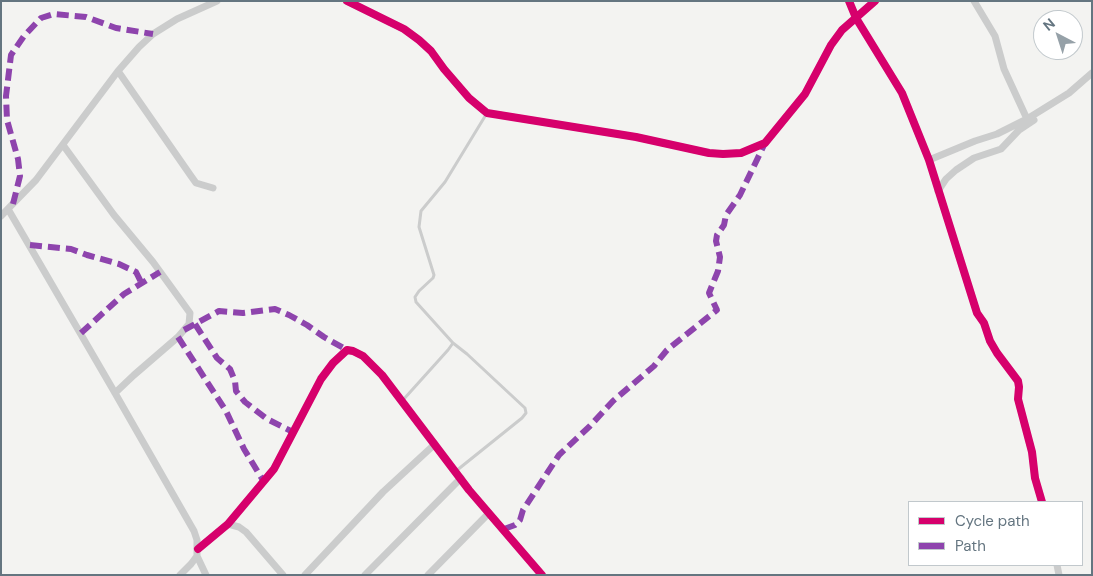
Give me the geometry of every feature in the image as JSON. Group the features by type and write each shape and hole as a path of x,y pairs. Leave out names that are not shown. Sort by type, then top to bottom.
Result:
{"street":[{"path":"1,216 36,180 118,71 139,47 153,34 177,19 218,1"},
{"path":"347,1 404,29 419,40 431,51 469,98 487,113 636,137 709,153 723,154 741,153 765,143 806,94 831,45 842,30 875,1"},
{"path":"849,1 856,18 902,93 929,160 977,313 984,323 990,341 997,353 1019,384 1018,399 1032,452 1035,478 1042,501"},
{"path":"974,1 996,36 1004,68 1027,120"},
{"path":"118,71 196,183 213,188"},
{"path":"938,191 946,179 956,170 974,158 1001,149 1019,130 1054,107 1092,73"},
{"path":"929,160 997,134 1027,120 1068,93"},
{"path":"63,145 114,215 153,262 190,313 189,324 178,337 116,393"},
{"path":"8,209 116,393 194,532 197,540 197,553 206,575"},
{"path":"182,574 197,553 228,524 274,469 321,379 333,363 347,350 354,351 363,356 382,375 461,478 542,575"},
{"path":"305,575 383,492 435,444"},
{"path":"365,575 461,478"},
{"path":"428,575 490,513"},
{"path":"228,524 239,527 246,532 283,575"}],"lane":[{"path":"456,471 526,413 525,408 453,343 416,302 415,297 434,275 419,227 421,211 445,182 487,113"},
{"path":"402,400 453,343"}],"marked path":[{"path":"13,204 20,176 18,159 7,120 6,96 11,55 24,36 41,18 54,14 86,17 116,28 153,34"},
{"path":"504,529 515,525 520,520 523,510 559,455 613,401 654,366 667,350 717,310 709,293 718,271 720,257 716,241 717,235 724,225 726,215 740,195 765,143"},
{"path":"30,245 71,249 119,264 136,272 142,284"},
{"path":"81,333 124,294 160,272"},
{"path":"184,330 219,311 243,313 275,309 307,325 347,350"},
{"path":"195,324 217,358 230,369 235,381 236,391 245,402 267,419 293,432"},
{"path":"178,337 226,411 244,449 264,482"}],"cycle path":[{"path":"347,1 404,29 419,40 431,51 469,98 487,113 636,137 709,153 723,154 741,153 765,143 805,94 831,45 842,30 875,1"},
{"path":"849,1 856,18 902,93 929,160 977,313 984,323 990,341 997,353 1018,381 1018,399 1032,452 1035,478 1042,501"},
{"path":"198,549 228,524 274,469 321,379 333,363 347,350 363,356 382,375 469,490 542,575"}]}
